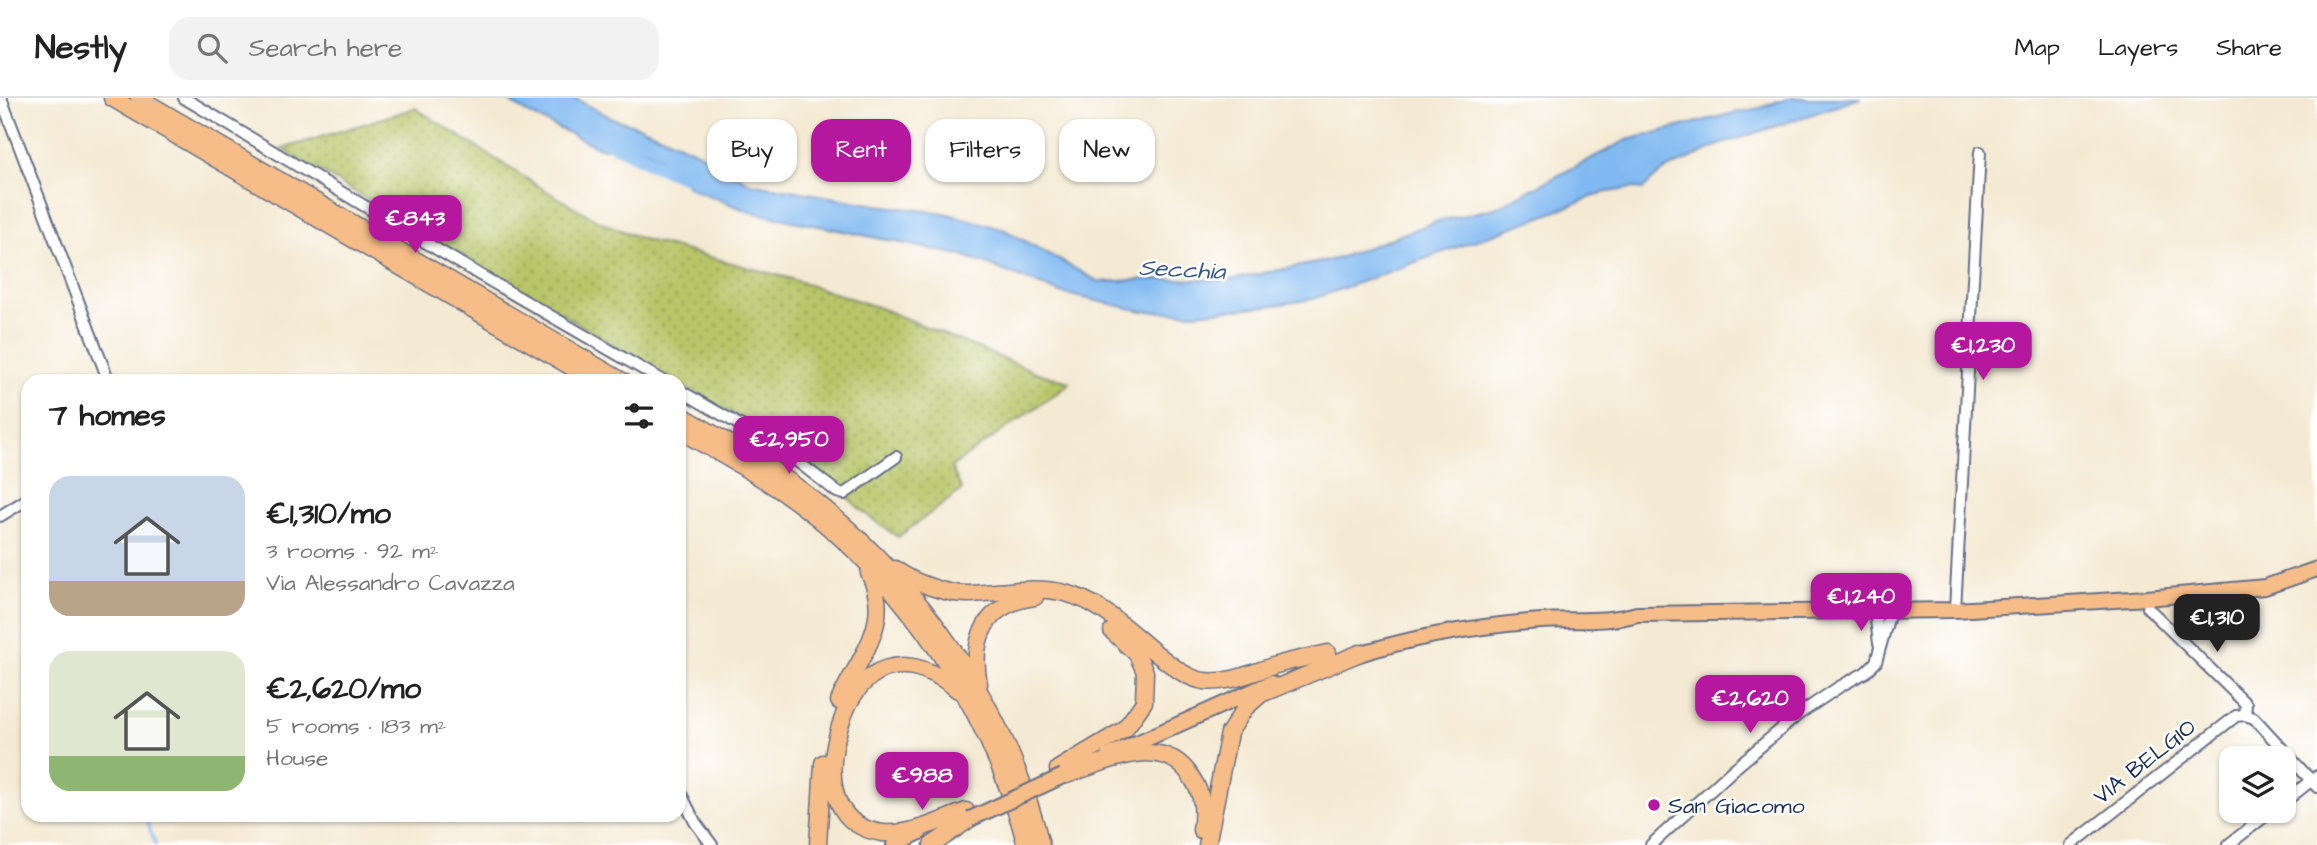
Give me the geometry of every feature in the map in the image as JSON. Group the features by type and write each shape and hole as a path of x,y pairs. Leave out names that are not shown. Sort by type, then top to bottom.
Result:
{"highway":[{"path":"112,98 583,374"},
{"path":"139,98 610,374"},
{"path":"686,418 803,491 847,527 865,553 927,615 966,668 1026,845"},
{"path":"686,434 796,502 865,553 916,583 967,594 1028,588 1066,593 1119,622 1172,666 1195,679 1224,680 1328,653"},
{"path":"818,845 823,756 827,736 842,696 876,627 879,604 865,553"},
{"path":"973,695 981,632 990,618 1018,599 1037,597 1056,600 1098,620 1122,638 1138,654 1145,672 1143,702 1125,729 1060,773"},
{"path":"1207,845 1229,733 1245,708 1261,694 1360,653"},
{"path":"968,815 897,833 883,833 849,817 835,794 832,758 843,719 858,690 871,676 887,667 924,668 973,695 1002,732 1034,815 1041,845"},
{"path":"1060,773 1147,751 1169,758 1188,772 1200,791 1204,812 1198,845"},
{"path":"932,845 968,815"}],"main road":[{"path":"1060,773 1251,681 1291,665 1396,635 1482,618 1620,609 1637,614 1955,610 2147,598 2265,587 2317,569"},
{"path":"894,845 1256,688 1360,653 1437,635 1484,628 1541,621 1620,619 1637,614"},
{"path":"916,845 968,815"}],"street":[{"path":"1,98 106,374"},
{"path":"184,98 651,374"},
{"path":"1955,610 1980,152"},
{"path":"686,394 768,440 837,492 844,494 896,457"},
{"path":"0,516 21,503"},
{"path":"2148,608 2246,704 2245,715 2254,718 2315,781 2296,794"},
{"path":"1874,612 1880,649"},
{"path":"1651,845 1799,714 1866,672 1876,662 1890,612"},
{"name":"VIA BELGIO","path":"2071,845 2236,716 2245,715"},
{"path":"686,804 712,845"},
{"path":"2228,845 2256,823"}],"green space":[{"path":"415,108 599,221 642,239 788,278 880,308 1038,373 1069,382 951,467 962,490 898,537 868,516 795,452 686,388 686,374 663,374 282,149"}],"water":[{"path":"504,98 574,98 614,119 641,127 707,158 707,182 748,182 876,205 944,213 1003,229 1099,282 1152,279 1229,280 1336,259 1435,222 1495,208 1627,140 1760,108 1787,98 1861,98 1719,145 1663,171 1643,189 1602,193 1313,299 1195,313 1142,311 1061,293 965,256 750,212 690,188 661,158 636,146 600,148 529,114"}],"waterway":[{"name":"Secchia","path":"604,138 657,165 692,178"},
{"path":"147,822 156,845"}],"place":[{"name":"San Giacomo","path":"1654,805"}]}
